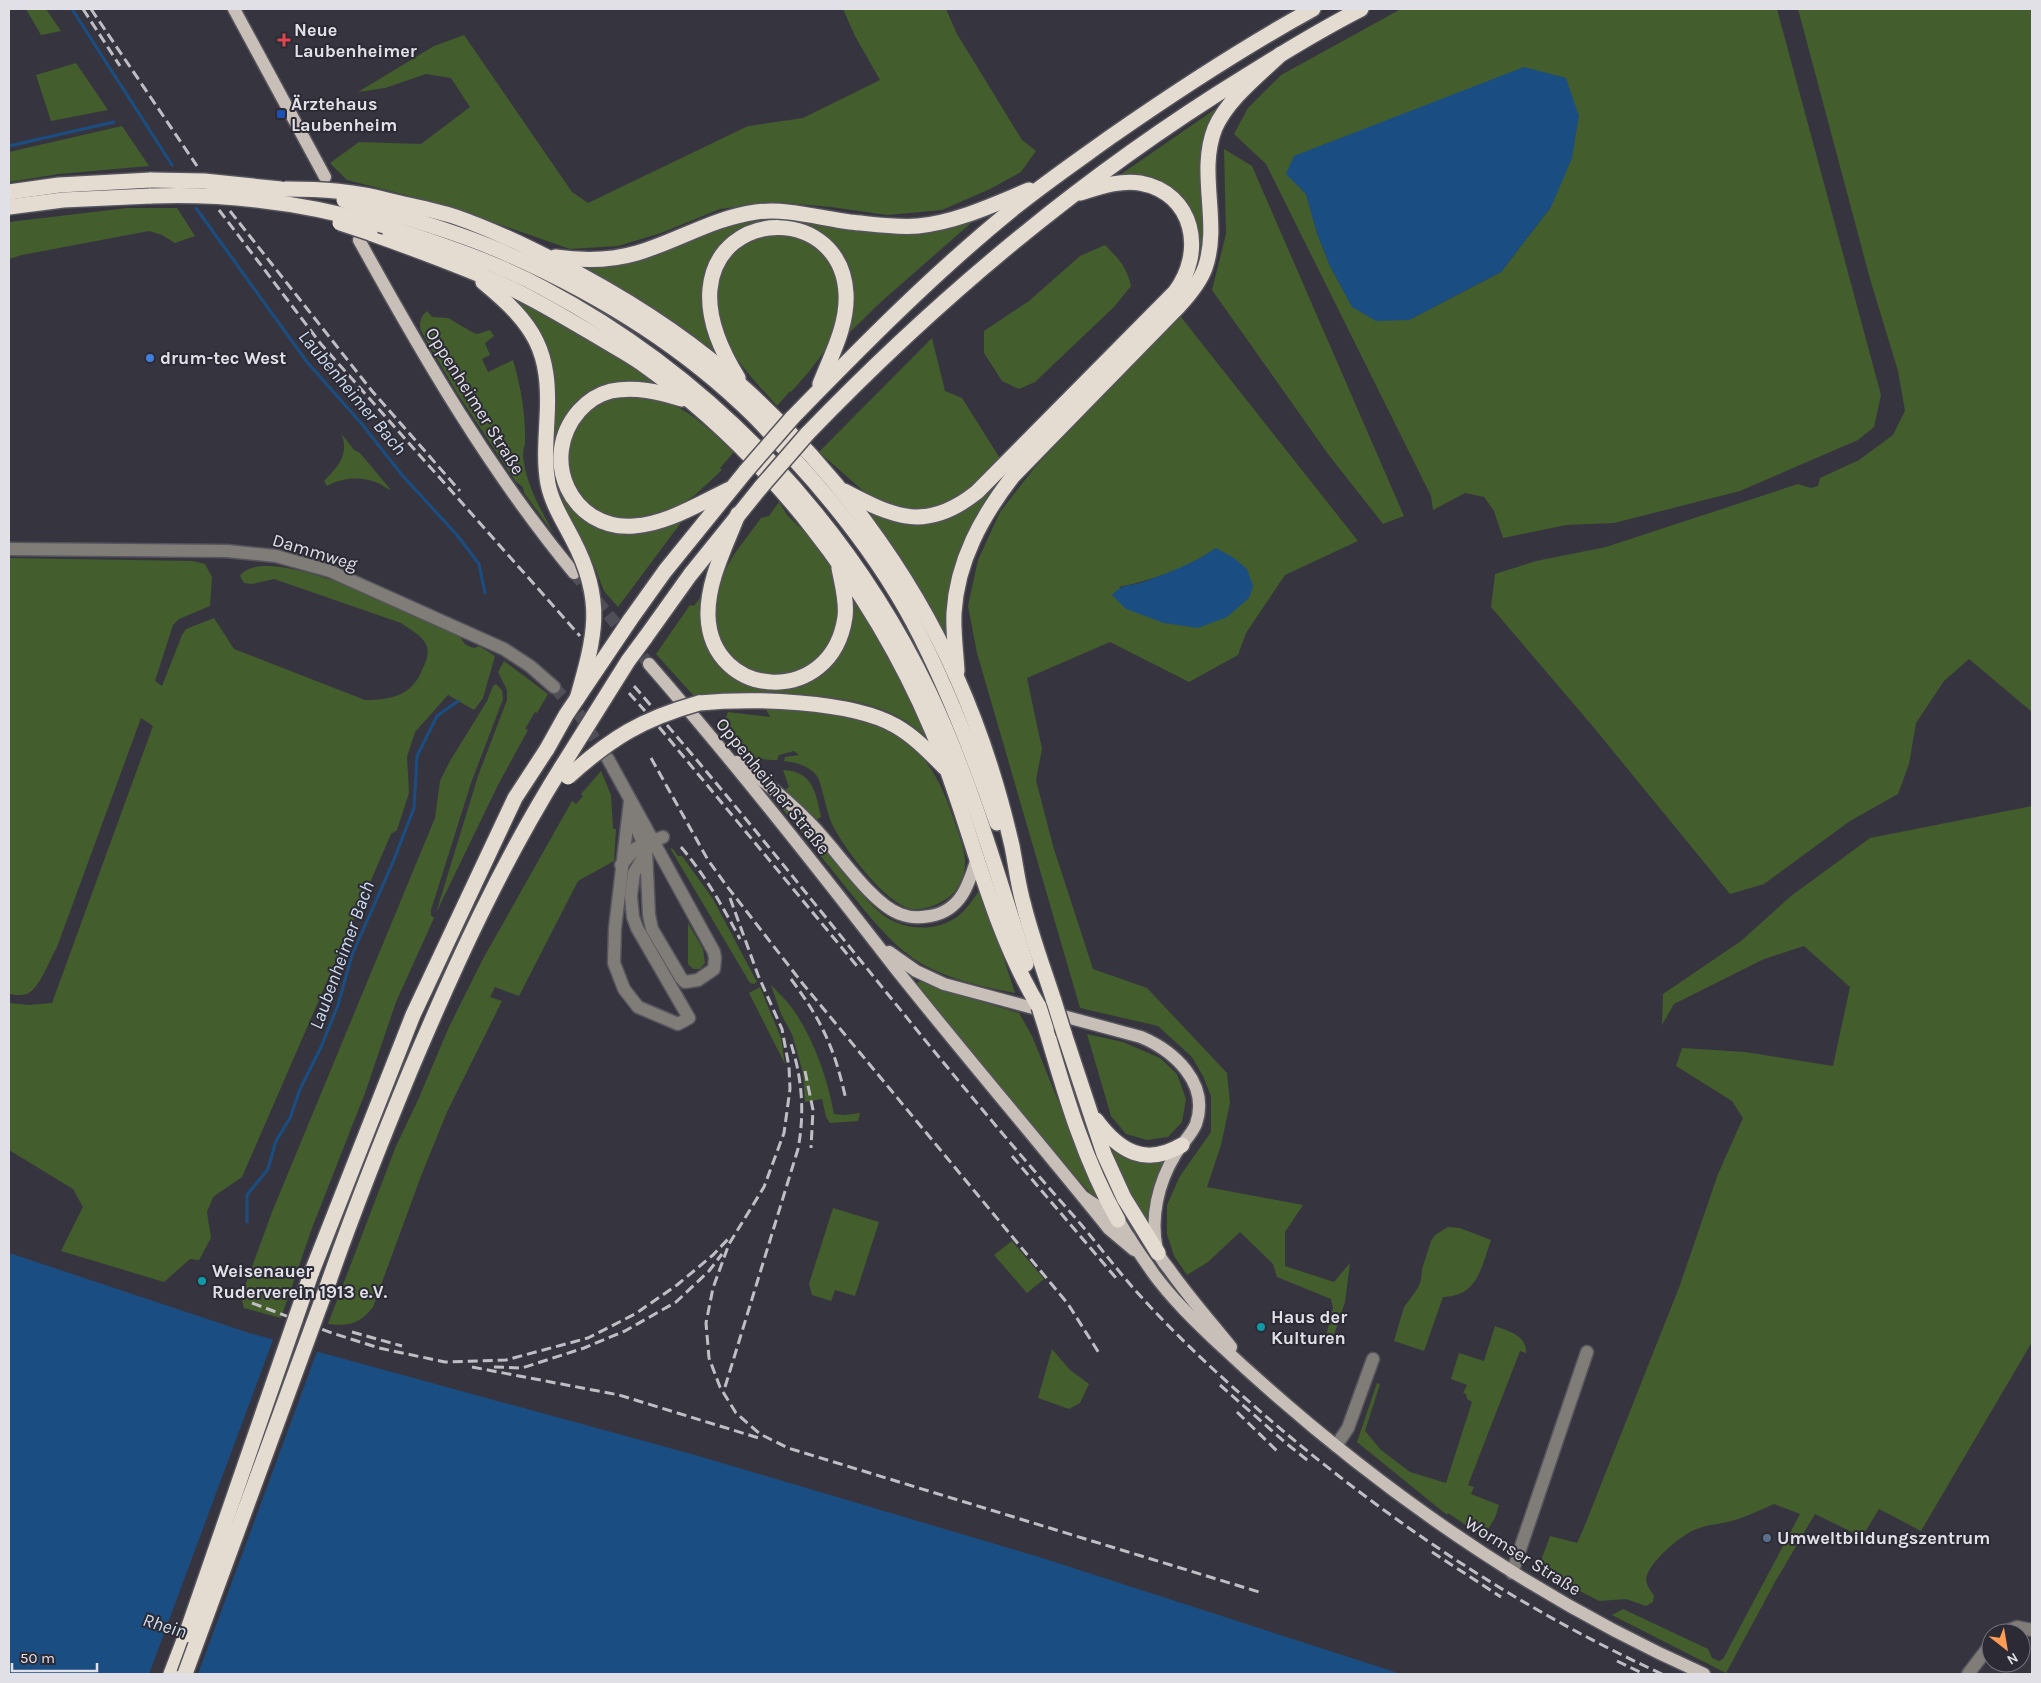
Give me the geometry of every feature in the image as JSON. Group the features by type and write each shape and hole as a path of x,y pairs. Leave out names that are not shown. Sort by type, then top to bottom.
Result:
{"highway":[{"path":"171,1674 311,1274 413,1015 515,798 547,749 576,698 665,571 730,489 792,418 903,306 1044,184 1176,91 1262,37 1313,9"},
{"path":"185,1674 329,1281 449,978 485,904 538,804 564,772 628,661 690,575 761,487 845,394 911,331 1015,239 1161,130 1281,54 1361,9"},
{"path":"957,677 954,621 956,601 964,564 978,529 1001,491 1018,470 1180,306 1194,288 1202,274 1208,257 1210,236 1208,156 1216,127 1238,96 1281,54"},
{"path":"9,192 59,185 151,180 204,180 285,189 354,202 387,219 541,287 595,317 641,348 709,401 739,429 821,518 868,583 907,649 929,693 947,732 977,811 1089,1161 1118,1220"},
{"path":"839,488 870,505 901,516 929,517 952,509 977,492 1175,292 1188,272 1192,256 1193,239 1187,221 1173,200 1156,189 1132,183 1112,184 1069,197"},
{"path":"548,257 589,260 624,257 639,253 727,218 758,212 801,214 874,224 917,226 948,221 970,214 1044,184"},
{"path":"9,208 63,200 151,196 206,196 289,205 387,219 490,246 564,281 618,312 650,333 715,382 752,415 820,487 844,516 882,571 924,644 963,730 1020,890 1088,1109 1114,1178 1158,1253"},
{"path":"387,219 455,217 515,241 548,257 631,303 701,352 744,388 770,413 839,488 876,536 902,576 936,636 957,677 988,756 998,790 1020,890"},
{"path":"387,219 470,271 510,288 567,318 640,363 690,401 736,444 786,496 822,541 869,608 900,661 920,702 948,770 1012,955 1036,1000"},
{"path":"744,388 723,350 714,328 710,305 711,280 723,256 736,242 760,230 786,227 809,234 828,248 838,262 845,284 846,304 842,327 818,391"},
{"path":"470,271 521,316 531,332 542,357 548,385 546,474 553,500 573,540 591,583 595,609 593,640 576,698"},
{"path":"690,401 652,391 629,390 610,392 590,402 571,421 562,441 560,461 568,488 581,508 592,516 606,523 625,526 643,525 662,520 730,489"},
{"path":"738,514 710,588 708,614 709,624 718,649 729,664 748,677 769,682 794,681 812,672 830,656 838,643 845,615 838,564"},
{"path":"564,772 632,728 674,710 699,703 721,701 790,703 859,712 894,724 907,733 948,770"},
{"path":"1088,1109 1113,1140 1132,1152 1158,1154 1182,1145"}],"main road":[{"path":"234,9 324,176"},
{"name":"Oppenheimer Straße","path":"359,240 459,413 534,524 574,573"},
{"name":"Oppenheimer Straße","path":"649,664 724,752 869,932"},
{"path":"724,752 784,798 812,824 872,893 887,907 901,915 925,917 936,915 950,908 967,889 977,858"},
{"path":"869,932 900,961 944,984 1117,1029 1147,1040 1168,1051 1185,1068 1191,1077 1199,1101 1195,1125 1166,1171 1157,1201 1155,1227 1158,1253 1186,1292 1253,1374"},
{"path":"869,932 896,969 1113,1233 1140,1255"},
{"path":"1085,1198 1118,1220 1140,1255 1180,1305 1203,1329 1253,1374"},
{"name":"Wormser Straße","path":"1253,1374 1284,1404 1424,1514 1512,1573 1592,1620 1661,1655 1704,1674"}],"street":[{"name":"Dammweg","path":"9,549 234,552 276,556 330,571 504,649 530,666 554,687"},
{"path":"608,759 651,843 714,952 714,969 698,980 685,982 681,978 652,929 649,915 651,843 646,827 630,801"},
{"path":"630,801 613,944 616,971 624,990 638,1007 678,1024 689,1018 637,928 633,917 631,886 636,868 651,843"},
{"path":"621,865 629,854 651,843"},
{"path":"1512,1573 1587,1352"},
{"path":"1336,1446 1348,1428 1372,1359"},
{"path":"1968,1674 1981,1657"}],"green space":[{"path":"26,9 46,9 61,31 41,35"},
{"path":"843,9 946,9 957,34 1022,140 1036,151 1021,172 990,189 942,210 887,215 775,202 720,209 661,233 618,246 570,249 445,205 347,180 330,163 359,142 421,144 470,107 451,78 426,74 385,88 358,92 434,46 464,35 572,192 588,203 748,126 803,118 880,80 855,36"},
{"path":"1401,9 1777,9 1881,395 1874,427 1858,440 1740,491 1614,523 1566,525 1503,538 1494,511 1484,497 1465,493 1433,510 1431,496 1266,164 1234,134 1248,108 1281,75","holes":["1287,174 1551,207 1501,272 1409,320 1352,306 1330,266 1317,233 1306,194"]},
{"path":"1798,9 2032,9 2032,712 1969,659 1944,681 1916,723 1909,764 1898,794 1850,821 1764,884 1730,894 1590,723 1491,607 1495,574 1536,561 1606,547 1798,484 1811,488 1818,486 1820,478 1859,460 1893,435 1905,411 1898,371 1870,279"},
{"path":"76,63 108,110 51,121 36,75"},
{"path":"1224,103 1215,116 1204,247 1196,275 984,507 947,638 945,637 892,547 867,511 931,523 946,519 966,508 1189,280 1182,201 1117,177"},
{"path":"122,126 149,166 59,174 9,182 9,152"},
{"path":"1224,149 1252,166 1404,516 1383,524 1328,454 1212,290 1226,234"},
{"path":"127,208 177,208 195,236 175,243 162,235 149,231 9,259 9,222"},
{"path":"769,218 746,229 728,241 715,255 706,271 703,289 703,308 718,353 645,303 585,267 620,265 667,250 723,226"},
{"path":"785,218 830,224 970,219 971,223 882,301 846,336 843,259 832,244 818,233"},
{"path":"792,234 813,243 824,253 837,279 840,294 839,308 832,337 825,350 804,377 777,406 745,370 729,347 719,324 715,299 721,275 729,259 740,246 758,237"},
{"path":"1105,245 1121,263 1127,273 1131,286 1114,307 1035,382 1019,389 1002,381 984,353 984,331 1029,301 1080,256"},
{"path":"516,299 620,357 657,385 603,388 554,454 600,526 689,512 618,607 604,591 594,565 559,498 551,463 552,417 526,314"},
{"path":"427,311 432,317 448,318 477,334 490,330 494,336 485,343 490,355 482,359 488,372 513,360 524,412 524,465 534,496 554,534 524,493 523,487 516,482 457,393 421,331 421,320"},
{"path":"1181,317 1358,541 1285,575 1246,633 1238,655 1189,682 1110,642 1027,678 1042,749 1036,780 1053,846 1093,969 1147,988 1227,1073 1230,1103 1221,1145 1207,1187 1303,1205 1285,1232 1285,1266 1334,1282 1350,1263 1345,1302 1332,1341 1326,1336 1333,1308 1331,1299 1277,1277 1273,1264 1240,1232 1208,1262 1187,1275 1174,1256 1167,1234 1167,1205 1180,1176 1211,1132 1211,1096 1203,1076 1192,1057 1158,1026 1080,1008 977,653 968,606 978,560 1000,512 1035,467 1140,355","holes":["1216,548 1164,623 1119,587 1145,581 1170,572 1194,562"]},
{"path":"932,338 945,391 962,398 1001,460 979,486 946,508 914,513 876,502 819,452"},
{"path":"641,394 680,408 704,425 734,452 720,468 722,470 694,496 668,512 652,517 628,520 599,514 583,501 569,477 568,441 586,411 607,398"},
{"path":"341,433 391,490 378,483 359,478 346,479 327,486 324,481 334,471 343,454 344,447"},
{"path":"779,502 788,516 809,536 830,566 835,580 840,608 835,634 819,660 790,676 759,675 731,658 721,643 714,623 715,598 721,577 735,553 761,518 769,516"},
{"path":"9,558 193,561 205,564 212,577 210,606 179,619 173,625 155,681 162,686 186,629 214,618 234,649 365,700 383,699 399,695 418,679 426,661 428,650 420,636 401,623 274,579 252,584 244,583 240,576 253,568 274,566 301,571 360,590 450,630 457,634 467,645 474,648 479,646 495,656 483,698 474,710 448,695 415,732 407,757 409,793 397,830 391,834 242,1177 213,1197 207,1212 211,1238 199,1260 190,1259 164,1282 61,1251 83,1207 73,1189 9,1150 9,1003 29,1005 52,1003 153,726 141,718 57,947 45,972 29,993 22,995 9,994"},
{"path":"702,595 702,618 707,641 769,688 842,647 849,626 851,599 853,599 903,684 927,738 893,714 848,700 822,696 767,693 693,695 656,654 690,605 694,606"},
{"path":"504,661 548,694 525,729 528,730 498,785 436,913 478,776 507,700 507,690 498,672"},
{"path":"496,684 502,690 503,699 471,783 431,910 431,915 434,918 396,1002 365,1093 312,1228 281,1318 244,1308 241,1297 272,1212 435,818 440,781 450,761 487,701 493,686"},
{"path":"766,709 834,715 867,722 898,736 919,753 935,775 952,813 963,848 965,868 959,886 955,891 946,899 923,909 912,909 890,897 853,857 835,829 830,819 817,776 802,765 784,761 785,757 799,755 794,751 779,755 777,760 756,758 742,752 717,727 725,720 728,712 770,717"},
{"path":"783,770 801,774 807,779 815,792 821,817 816,820 785,790 789,787"},
{"path":"601,771 611,795 613,829 616,829 614,861 578,881 519,996 495,987 490,997 502,1001 447,1112 421,1176 373,1307 363,1318 353,1323 342,1325 328,1324 396,1146 449,1027 484,957 572,801 576,804 583,796 581,794"},
{"path":"777,799 812,834 870,903 884,916 894,922 915,927 937,926 957,917 979,891 982,892 1015,993 976,985 950,977 925,966 905,952 871,918 776,801"},
{"path":"2032,806 2032,1342 1921,1531 1879,1509 1862,1537 1815,1514 1775,1582 1726,1673 1612,1615 1623,1609 1708,1649 1712,1658 1719,1661 1723,1659 1800,1514 1774,1504 1738,1519 1705,1526 1688,1533 1665,1551 1652,1565 1646,1581 1654,1596 1653,1602 1646,1606 1626,1599 1599,1601 1545,1573 1545,1570 1539,1566 1550,1536 1577,1543 1583,1530 1680,1285 1718,1174 1743,1118 1732,1101 1676,1066 1682,1048 1745,1052 1833,1066 1850,987 1804,946 1764,959 1674,1004 1662,1025 1663,994 1741,941 1791,896 1870,838"},
{"path":"670,848 678,856 682,856 713,899 757,982 754,984 750,983"},
{"path":"688,923 703,949 705,963 700,969 693,969 688,964"},
{"path":"920,981 945,991 1019,1013 1032,1036 1080,1155 1102,1201 1099,1203 1040,1136 916,984"},
{"path":"771,985 792,1008 807,1032 828,1086 834,1114 860,1113 858,1121 830,1123 826,1117 822,1099 805,1102 803,1073 792,1034 781,1014"},
{"path":"760,987 781,1038 785,1064 749,993"},
{"path":"1087,1034 1123,1042 1160,1058 1177,1074 1186,1099 1182,1122 1168,1137 1147,1140 1126,1134 1111,1116"},
{"path":"1111,1150 1137,1161 1166,1160 1150,1222 1147,1222 1124,1182"},
{"path":"833,1208 879,1222 855,1296 835,1290 831,1301 812,1295 809,1284"},
{"path":"1448,1227 1460,1228 1491,1240 1481,1270 1471,1286 1464,1292 1443,1297 1424,1351 1394,1341 1404,1307 1418,1288 1421,1280 1422,1269 1431,1241 1435,1235"},
{"path":"1012,1241 1044,1279 1027,1293 994,1255"},
{"path":"1495,1326 1511,1332 1520,1338 1526,1353 1520,1351 1468,1485 1474,1487 1471,1494 1499,1505 1495,1518 1483,1537 1448,1513 1447,1515 1357,1442 1377,1383 1380,1384 1365,1431 1381,1450 1410,1472 1446,1483 1472,1402 1463,1393 1467,1385 1451,1379 1459,1353 1484,1361"},
{"path":"1052,1349 1070,1370 1089,1384 1080,1403 1069,1409 1038,1398"}],"water":[{"path":"1524,67 1566,78 1579,116 1572,158 1551,207 1501,272 1409,320 1376,321 1352,307 1330,266 1317,233 1306,194 1286,174 1294,156"},
{"path":"1216,548 1234,558 1247,569 1253,586 1249,598 1227,617 1198,628 1164,623 1126,609 1112,595 1124,586 1141,583 1182,567"},
{"name":"Rhein","path":"9,1253 249,1333 695,1455 1039,1557 1401,1674 9,1674"}],"pier":[{"path":"274,1337 318,1349 198,1674 149,1674"}],"waterway":[{"name":"Laubenheimer Bach","path":"72,9 172,165"},
{"path":"9,146 114,122"},
{"name":"Laubenheimer Bach","path":"196,208 307,362 361,423 402,475 457,535 479,564 485,593"},
{"name":"Laubenheimer Bach","path":"247,1222 247,1195 268,1169 276,1141 290,1118 300,1089 321,1047 338,1005 352,955 393,862 414,808 417,756 437,716 458,701"}],"tunnel":[{"path":"574,573 649,664"},
{"path":"554,687 579,714 606,757"}],"railway":[{"path":"83,9 120,66"},
{"path":"91,9 197,166"},
{"path":"219,210 321,344 580,636"},
{"path":"230,211 372,391 460,491"},
{"path":"634,686 653,708"},
{"path":"629,693 645,711"},
{"path":"667,725 769,847 969,1094 1135,1290 1203,1360 1264,1415 1316,1458 1425,1540 1541,1612 1662,1674"},
{"path":"659,727 857,966"},
{"path":"651,758 708,860 726,885 803,984 1068,1304 1099,1353"},
{"path":"681,847 713,891 740,939"},
{"path":"730,898 758,975 782,1029 789,1067 790,1089 784,1133 764,1187 729,1244 713,1288 706,1323 709,1358 720,1387 736,1413 760,1434 788,1448 1259,1592"},
{"path":"791,979 811,1008 826,1036 837,1065 846,1100"},
{"path":"725,1387 798,1149 802,1108 801,1094 800,1081 790,1041"},
{"path":"805,1071 813,1110 811,1148"},
{"path":"1012,1156 1116,1278"},
{"path":"252,1303 332,1333 379,1348 445,1362 506,1360 588,1338 635,1314 677,1285 713,1255 730,1237"},
{"path":"494,1367 522,1368 584,1348 625,1331 676,1302 709,1271 722,1254"},
{"path":"352,1332 402,1346"},
{"path":"472,1367 619,1395 762,1439"},
{"path":"1220,1385 1311,1463"},
{"path":"1237,1412 1277,1451"},
{"path":"1432,1552 1501,1597"},
{"path":"1617,1661 1644,1674"}],"place":[{"name":"Neue Laubenheimer","path":"284,40"},
{"name":"Ärztehaus Laubenheim","path":"281,114"},
{"name":"drum-tec West","path":"150,358"},
{"name":"Weisenauer Ruderverein 1913 e.V.","path":"202,1281"},
{"name":"Haus der Kulturen","path":"1261,1327"},
{"name":"Umweltbildungszentrum","path":"1767,1538"}]}
